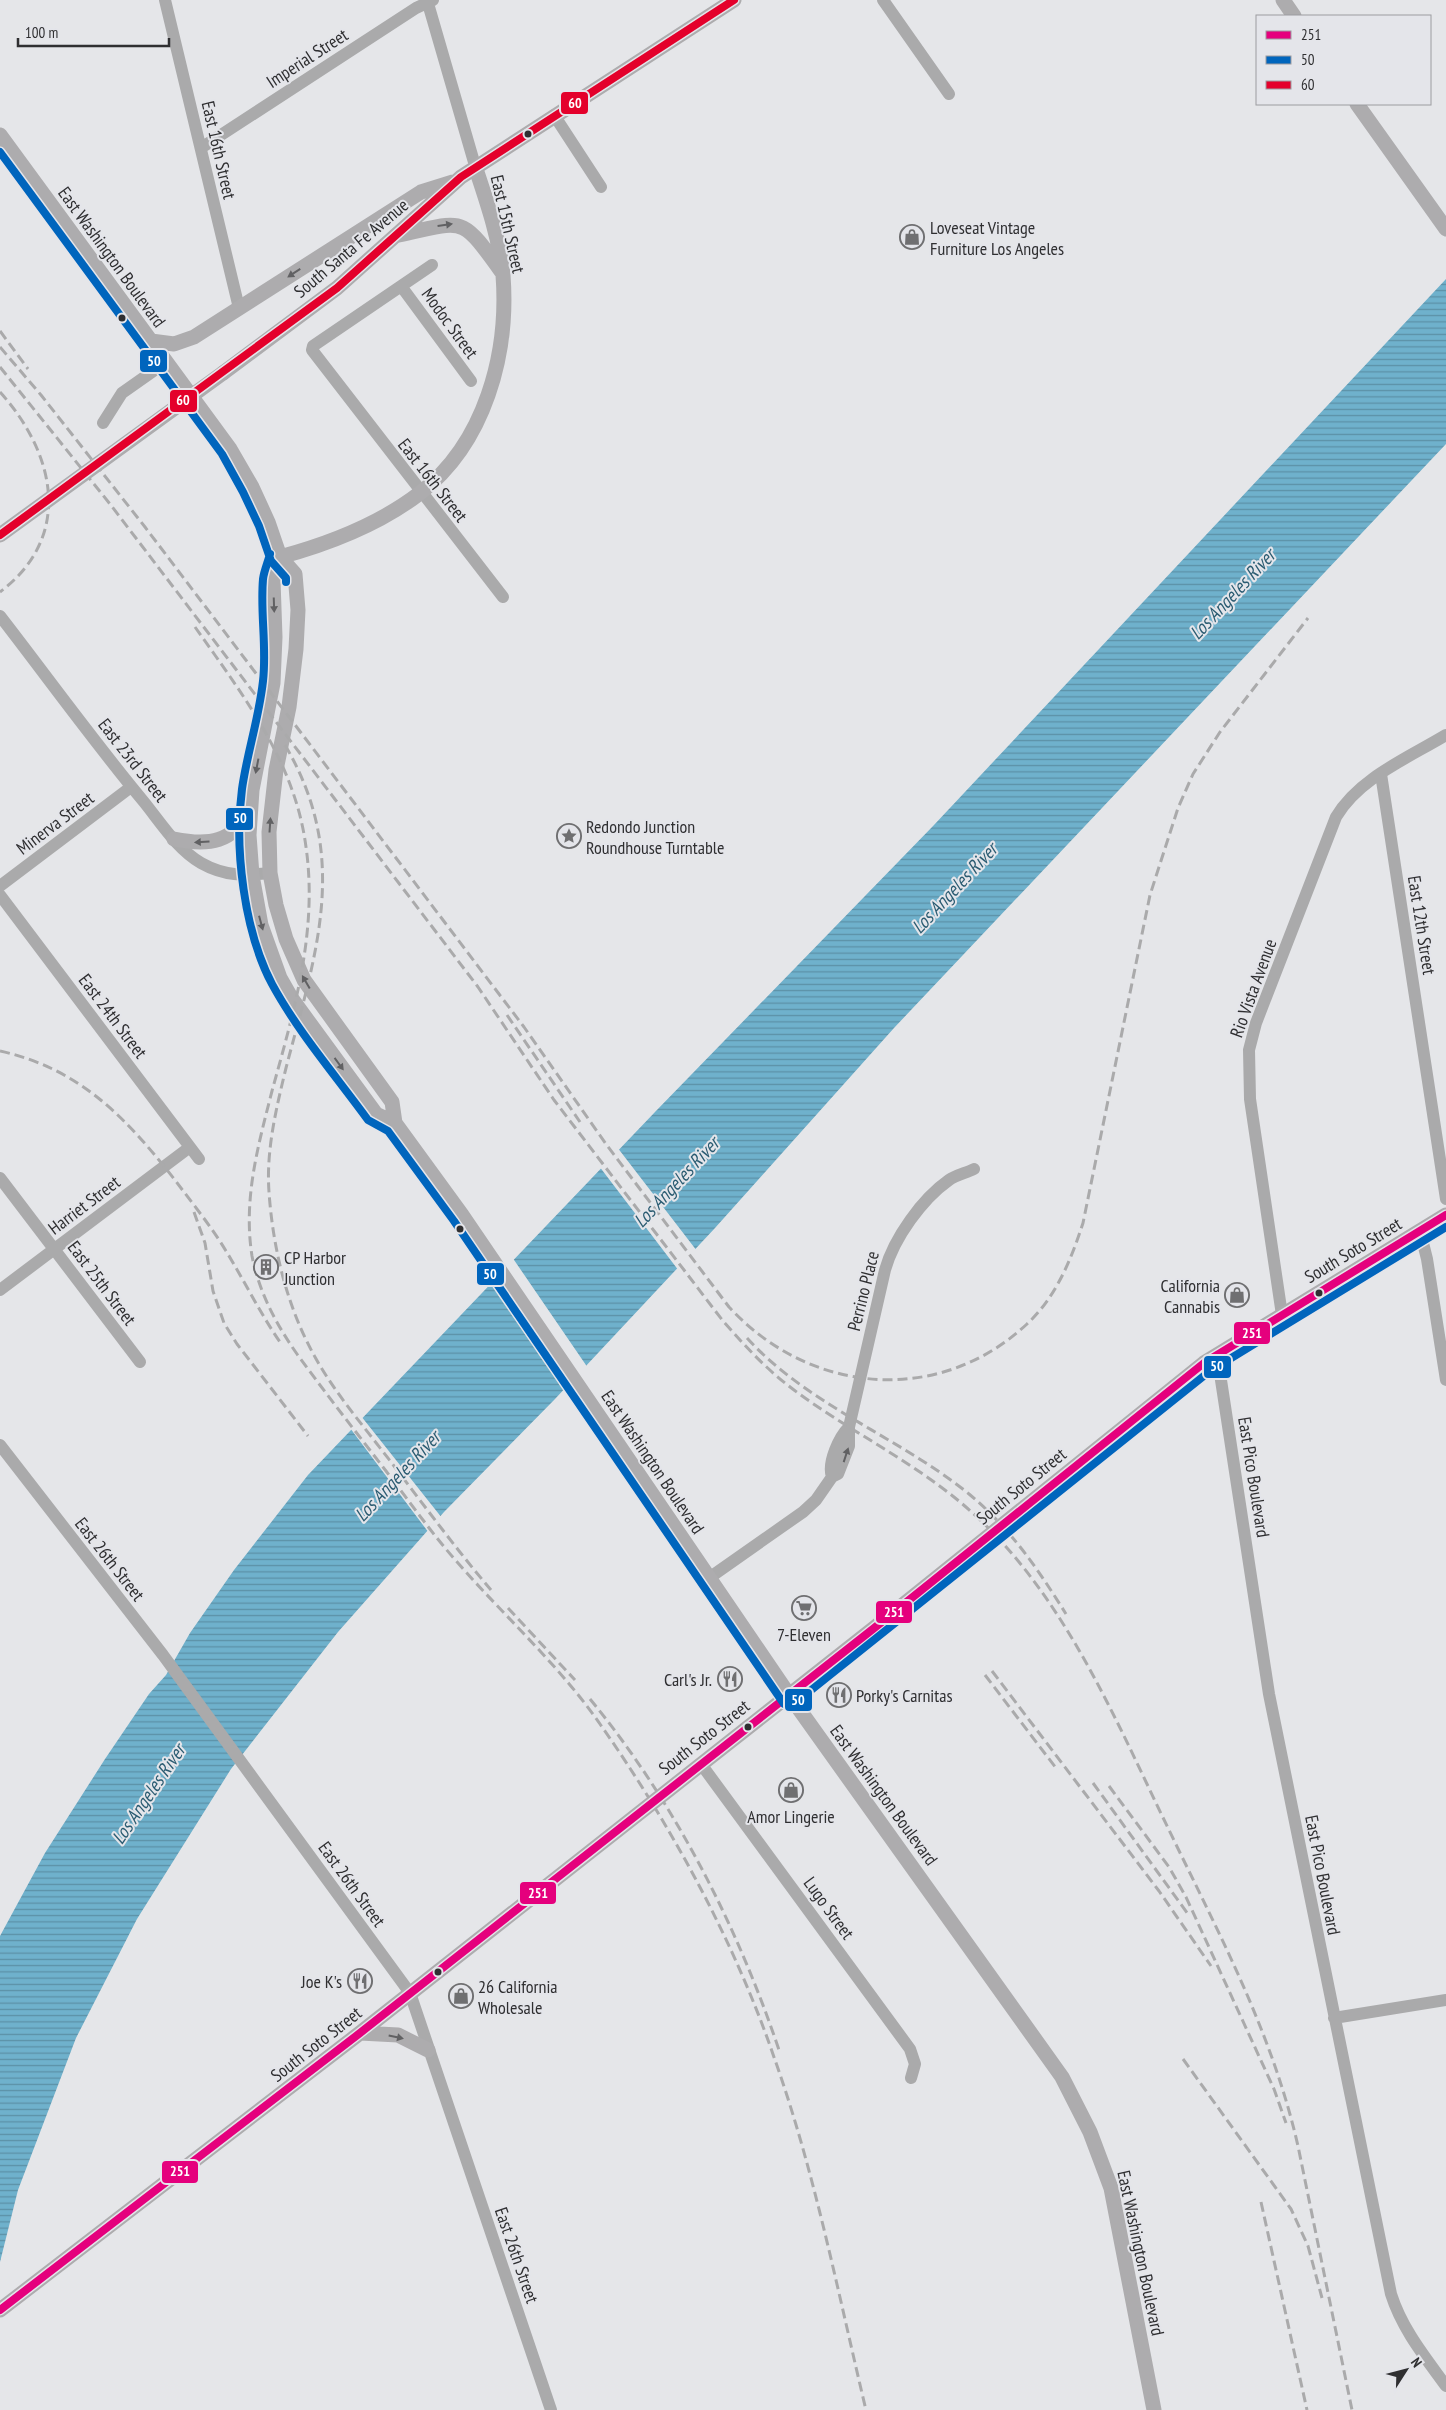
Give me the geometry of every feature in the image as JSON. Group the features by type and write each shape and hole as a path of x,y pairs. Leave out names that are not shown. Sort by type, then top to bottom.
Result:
{"main road":[{"path":"1283,0 1293,15"},
{"name":"South Santa Fe Avenue","path":"0,535 223,374 337,288 457,181 554,115 731,1"},
{"path":"1358,105 1446,229"},
{"name":"East Washington Boulevard","path":"0,135 230,449 252,486 268,522 280,557 295,574 298,610 293,683 276,770 271,810 270,873 281,922 304,980 392,1102 395,1123 488,1252 789,1695 1062,2077 1096,2144 1111,2188 1154,2410"},
{"name":"East 15th Street","path":"280,557 312,548 377,520 421,492 461,448 488,397 502,341 504,317 503,274 492,224 476,168"},
{"path":"151,341 174,344 185,341 421,192 457,181"},
{"path":"397,235 441,225 460,225 474,235 503,274"},
{"name":"East Washington Boulevard","path":"280,557 273,580 275,637 273,683 250,808 249,835 252,875 261,925 285,987 376,1114 395,1123"},
{"path":"174,840 204,843 222,839 238,827 250,808"},
{"name":"South Soto Street","path":"0,2310 360,2034 789,1695 1175,1385 1217,1354 1446,1215"},
{"path":"360,2034 398,2035 428,2050"}],"street":[{"name":"East 16th Street","path":"165,0 239,308"},
{"path":"883,0 948,94"},
{"name":"Imperial Street","path":"201,148 429,1"},
{"name":"East 15th Street","path":"429,1 476,168"},
{"path":"554,115 601,187"},
{"path":"401,286 432,265"},
{"name":"East 16th Street","path":"401,286 313,346 312,350 502,598"},
{"name":"Modoc Street","path":"401,286 471,381"},
{"path":"103,423 122,393 166,362"},
{"name":"East 23rd Street","path":"0,616 174,840 200,862 221,873 233,876 270,873"},
{"name":"Rio Vista Avenue","path":"1282,1315 1250,1098 1249,1050 1256,1023 1336,818 1344,804 1358,790 1381,774 1446,735"},
{"name":"East 12th Street","path":"1381,774 1446,1199"},
{"name":"Minerva Street","path":"0,886 131,787"},
{"name":"East 24th Street","path":"0,895 199,1158"},
{"name":"Harriet Street","path":"0,1290 190,1147"},
{"name":"Perrino Place","path":"710,1578 803,1512 816,1500 832,1478 830,1470 841,1435 850,1427 884,1276 893,1246 916,1214 948,1180 974,1169"},
{"name":"East 25th Street","path":"0,1178 140,1362"},
{"path":"1420,1231 1427,1259 1446,1380"},
{"name":"East Pico Boulevard","path":"1217,1354 1269,1694 1395,2308 1407,2332 1446,2386"},
{"name":"East 26th Street","path":"0,1445 163,1655 410,1993 550,2410"},
{"name":"Lugo Street","path":"701,1764 910,2049 915,2064 911,2078"},
{"path":"1334,2018 1446,2000"}],"water":[{"name":"Los Angeles River","path":"1446,279 1446,444 894,1028 715,1228 555,1399 444,1512 338,1632 231,1769 137,1919 76,2038 18,2190 0,2262 0,1936 45,1853 105,1759 149,1694 166,1675 190,1633 234,1570 308,1475 655,1112 934,825"}],"pier":[{"path":"617,1147 697,1251 679,1271 599,1166"},
{"path":"512,1257 588,1368 565,1392 490,1281"},
{"path":"361,1416 442,1518 429,1533 350,1428"}],"railway":[{"path":"0,331 28,369"},
{"path":"0,347 41,395 145,527 524,1027 606,1144 729,1307 761,1336 797,1358 835,1372 875,1379 915,1378 954,1369 992,1351 1027,1324 1054,1290 1068,1264 1083,1223 1150,895 1178,808 1193,774 1220,732 1308,618"},
{"path":"0,367 110,504 478,987 554,1100 723,1321 757,1357 794,1390 911,1466 956,1499 977,1517 1009,1550 1038,1586 1087,1664 1109,1705 1207,1907 1259,2023 1274,2063 1298,2146 1352,2410"},
{"path":"0,392 19,416 34,441 44,467 48,494 47,520 39,546 24,570 0,592"},
{"path":"195,627 248,704 279,758 291,786 300,816 306,847 309,909 302,970 253,1173 249,1214 250,1235 252,1256 259,1282 275,1319 297,1354 430,1529 458,1563 549,1661 584,1702 652,1803 699,1886 741,1972 759,2016 789,2103 814,2190 866,2410"},
{"path":"285,745 305,786 317,827 322,866 322,905 308,985 286,1068 270,1146 268,1177 271,1213 283,1277 305,1338 332,1385 491,1590"},
{"path":"507,1015 580,1122"},
{"path":"0,1051 29,1059 55,1070 78,1083 100,1099 138,1136 157,1157 214,1233 282,1345"},
{"path":"194,1212 205,1243 213,1291 224,1323 237,1344 308,1436"},
{"path":"747,1338 771,1362 798,1383 914,1455 969,1494 1010,1535 1045,1581 1066,1614"},
{"path":"508,1608 575,1680"},
{"path":"992,1671 1159,1891 1211,1966"},
{"path":"985,1675 1056,1768"},
{"path":"590,1699 621,1738 649,1779 676,1822 700,1866 744,1957 779,2050"},
{"path":"1093,1783 1188,1914"},
{"path":"1109,1786 1169,1867 1186,1897 1274,2089 1286,2123"},
{"path":"1183,2059 1291,2209 1308,2246 1322,2298"},
{"path":"1261,2202 1307,2410"}],"transit line":[{"name":"60","path":"0,535 337,288 461,177 734,0"},
{"name":"50","path":"0,152 222,454 259,526 271,561 286,578 286,582"},
{"name":"50","path":"270,554 263,579 263,681 242,789 239,837 243,889 254,939 262,963 282,1002 318,1054 368,1120 388,1131 454,1221 784,1704 795,1703 1210,1371 1446,1227"},
{"name":"251","path":"0,2310 360,2033 873,1629 1204,1363 1446,1215"}],"place":[{"name":"Loveseat Vintage Furniture Los Angeles","path":"912,237"},
{"name":"Redondo Junction Roundhouse Turntable","path":"569,836"},
{"name":"CP Harbor Junction","path":"266,1267"},
{"name":"California Cannabis","path":"1237,1295"},
{"name":"7-Eleven","path":"804,1608"},
{"name":"Carl's Jr.","path":"730,1679"},
{"name":"Porky's Carnitas","path":"839,1695"},
{"name":"Amor Lingerie","path":"791,1790"},
{"name":"Joe K's","path":"360,1981"},
{"name":"26 California Wholesale","path":"461,1996"}]}
